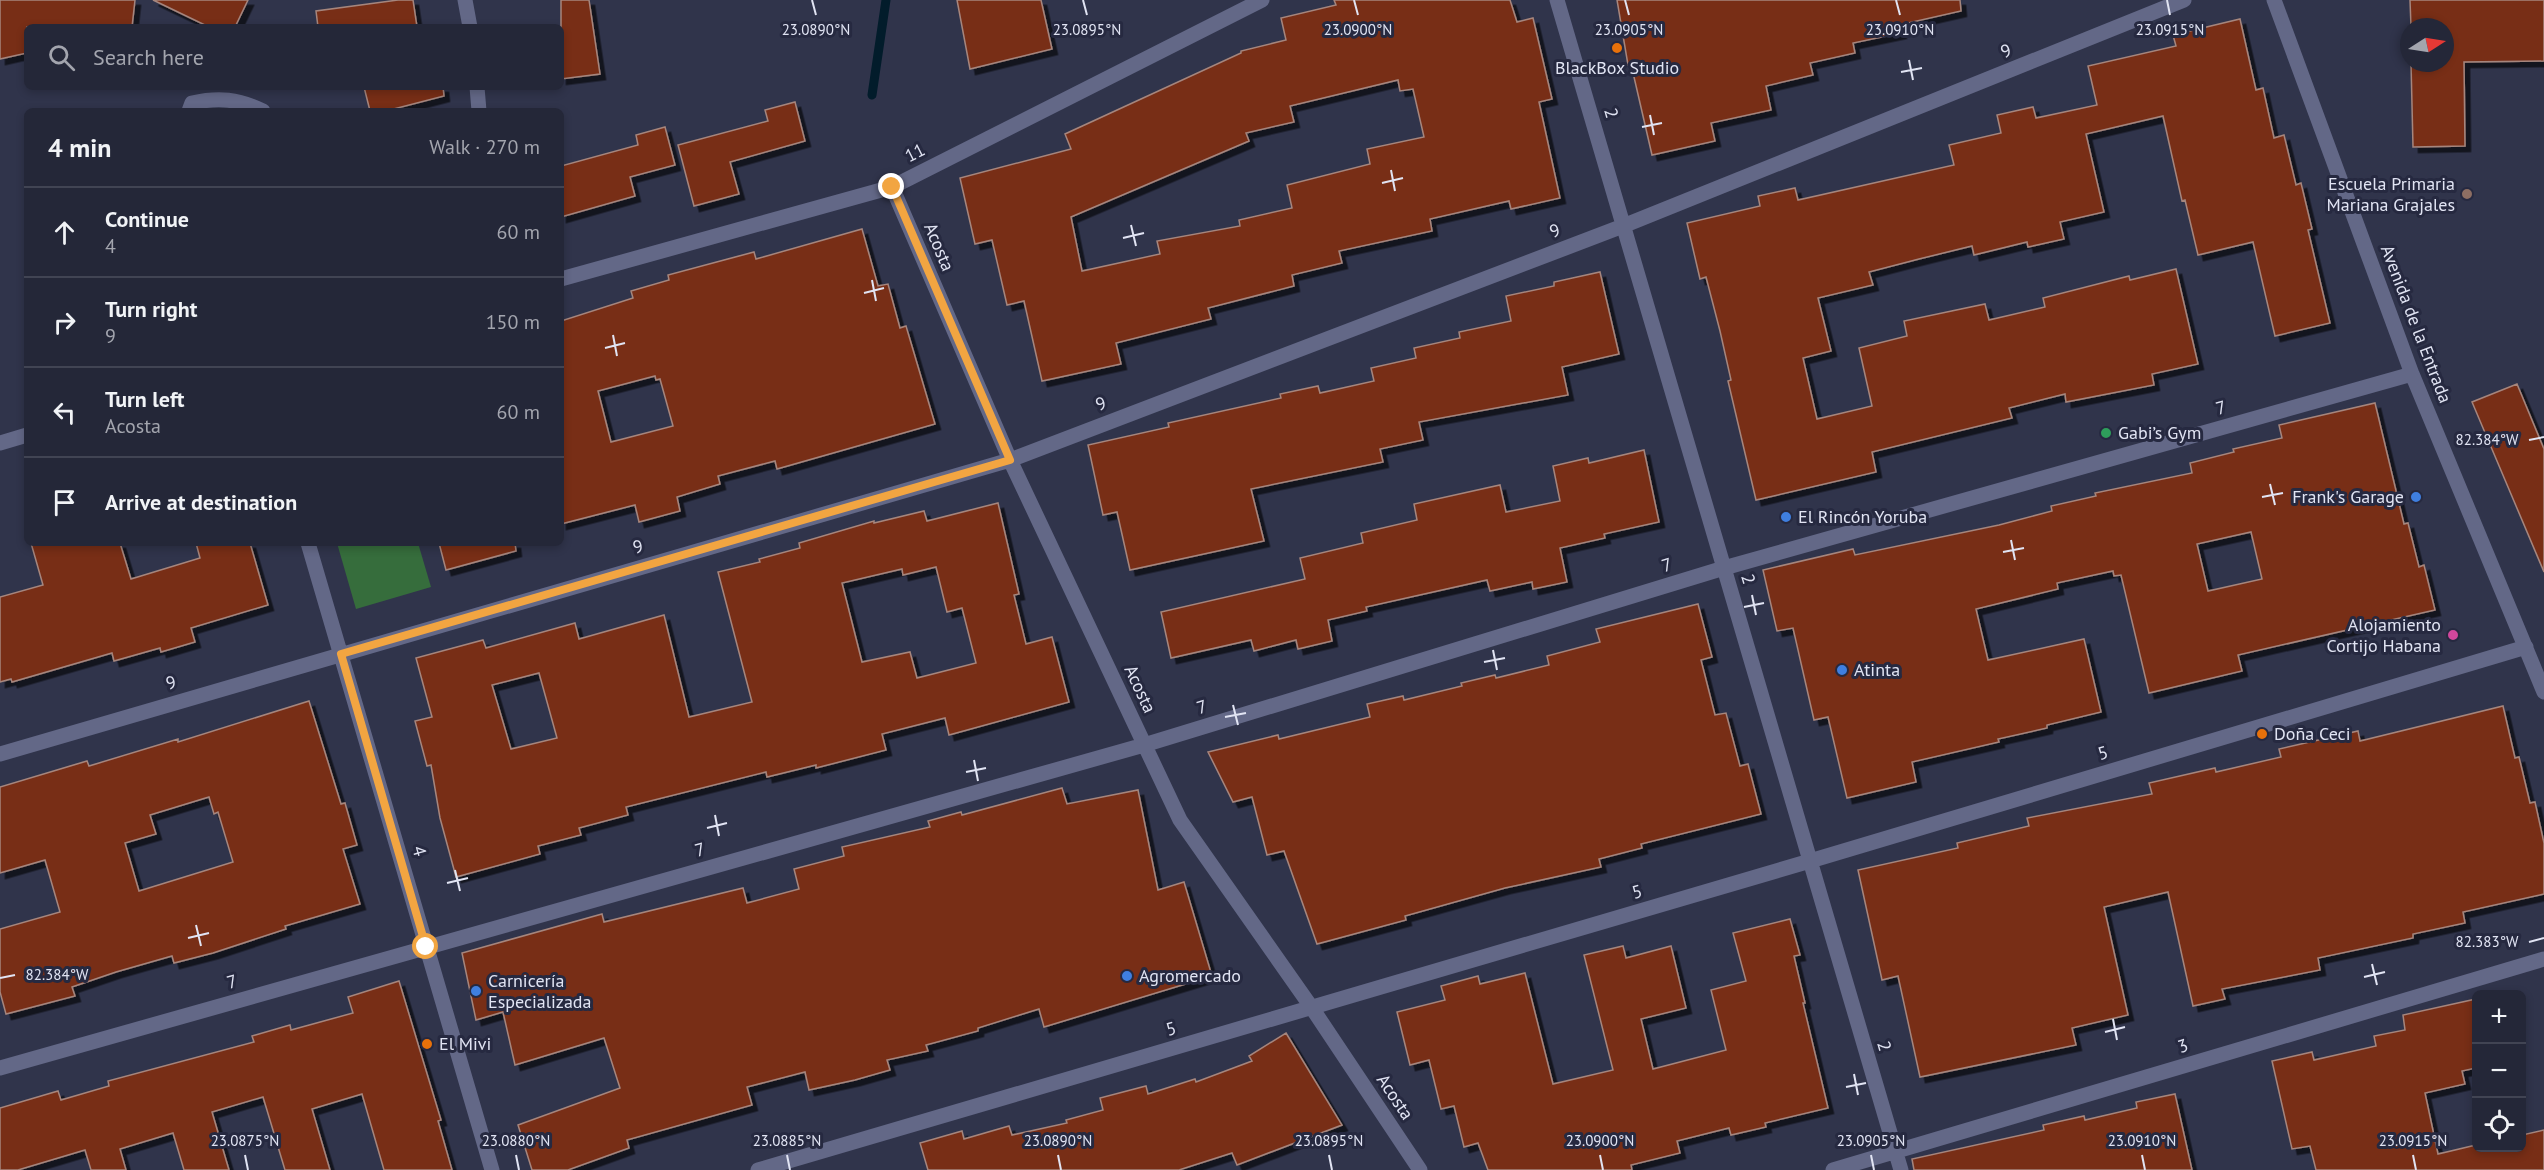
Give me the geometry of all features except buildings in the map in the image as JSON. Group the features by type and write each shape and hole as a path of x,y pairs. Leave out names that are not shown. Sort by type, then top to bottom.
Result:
{"street":[{"path":"465,0 469,24"},
{"name":"11","path":"564,278 892,187 1262,0"},
{"name":"2","path":"1557,0 1900,1170"},
{"name":"9","path":"0,754 1010,460 1623,226 2184,0"},
{"name":"Avenida de la Entrada","path":"2274,0 2412,374 2544,692"},
{"path":"477,90 479,108"},
{"path":"190,107 214,99 240,100 257,108"},
{"name":"Acosta","path":"892,187 1010,460 1180,820 1312,1008 1420,1170"},
{"name":"7","path":"0,1068 1144,745 1724,568 2412,374"},
{"path":"0,443 24,436"},
{"name":"4","path":"309,546 492,1170"},
{"name":"5","path":"758,1170 1810,861 2526,647"},
{"name":"3","path":"1833,1170 2544,959"}],"green space":[{"path":"338,546 419,546 431,587 356,609"}],"waterway":[{"path":"872,95 886,0"}],"place":[{"name":"BlackBox Studio","path":"1617,48"},
{"name":"Escuela Primaria Mariana Grajales","path":"2467,194"},
{"name":"Gabi’s Gym","path":"2106,433"},
{"name":"Frank's Garage","path":"2416,497"},
{"name":"El Rincón Yoruba","path":"1786,517"},
{"name":"Alojamiento Cortijo Habana","path":"2453,635"},
{"name":"Atinta","path":"1842,670"},
{"name":"Doña Ceci","path":"2262,734"},
{"name":"Agromercado","path":"1127,976"},
{"name":"Carnicería Especializada","path":"476,991"},
{"name":"El Mivi","path":"427,1044"}],"route":[{"path":"426,947 341,654 1010,460 892,187"}]}
